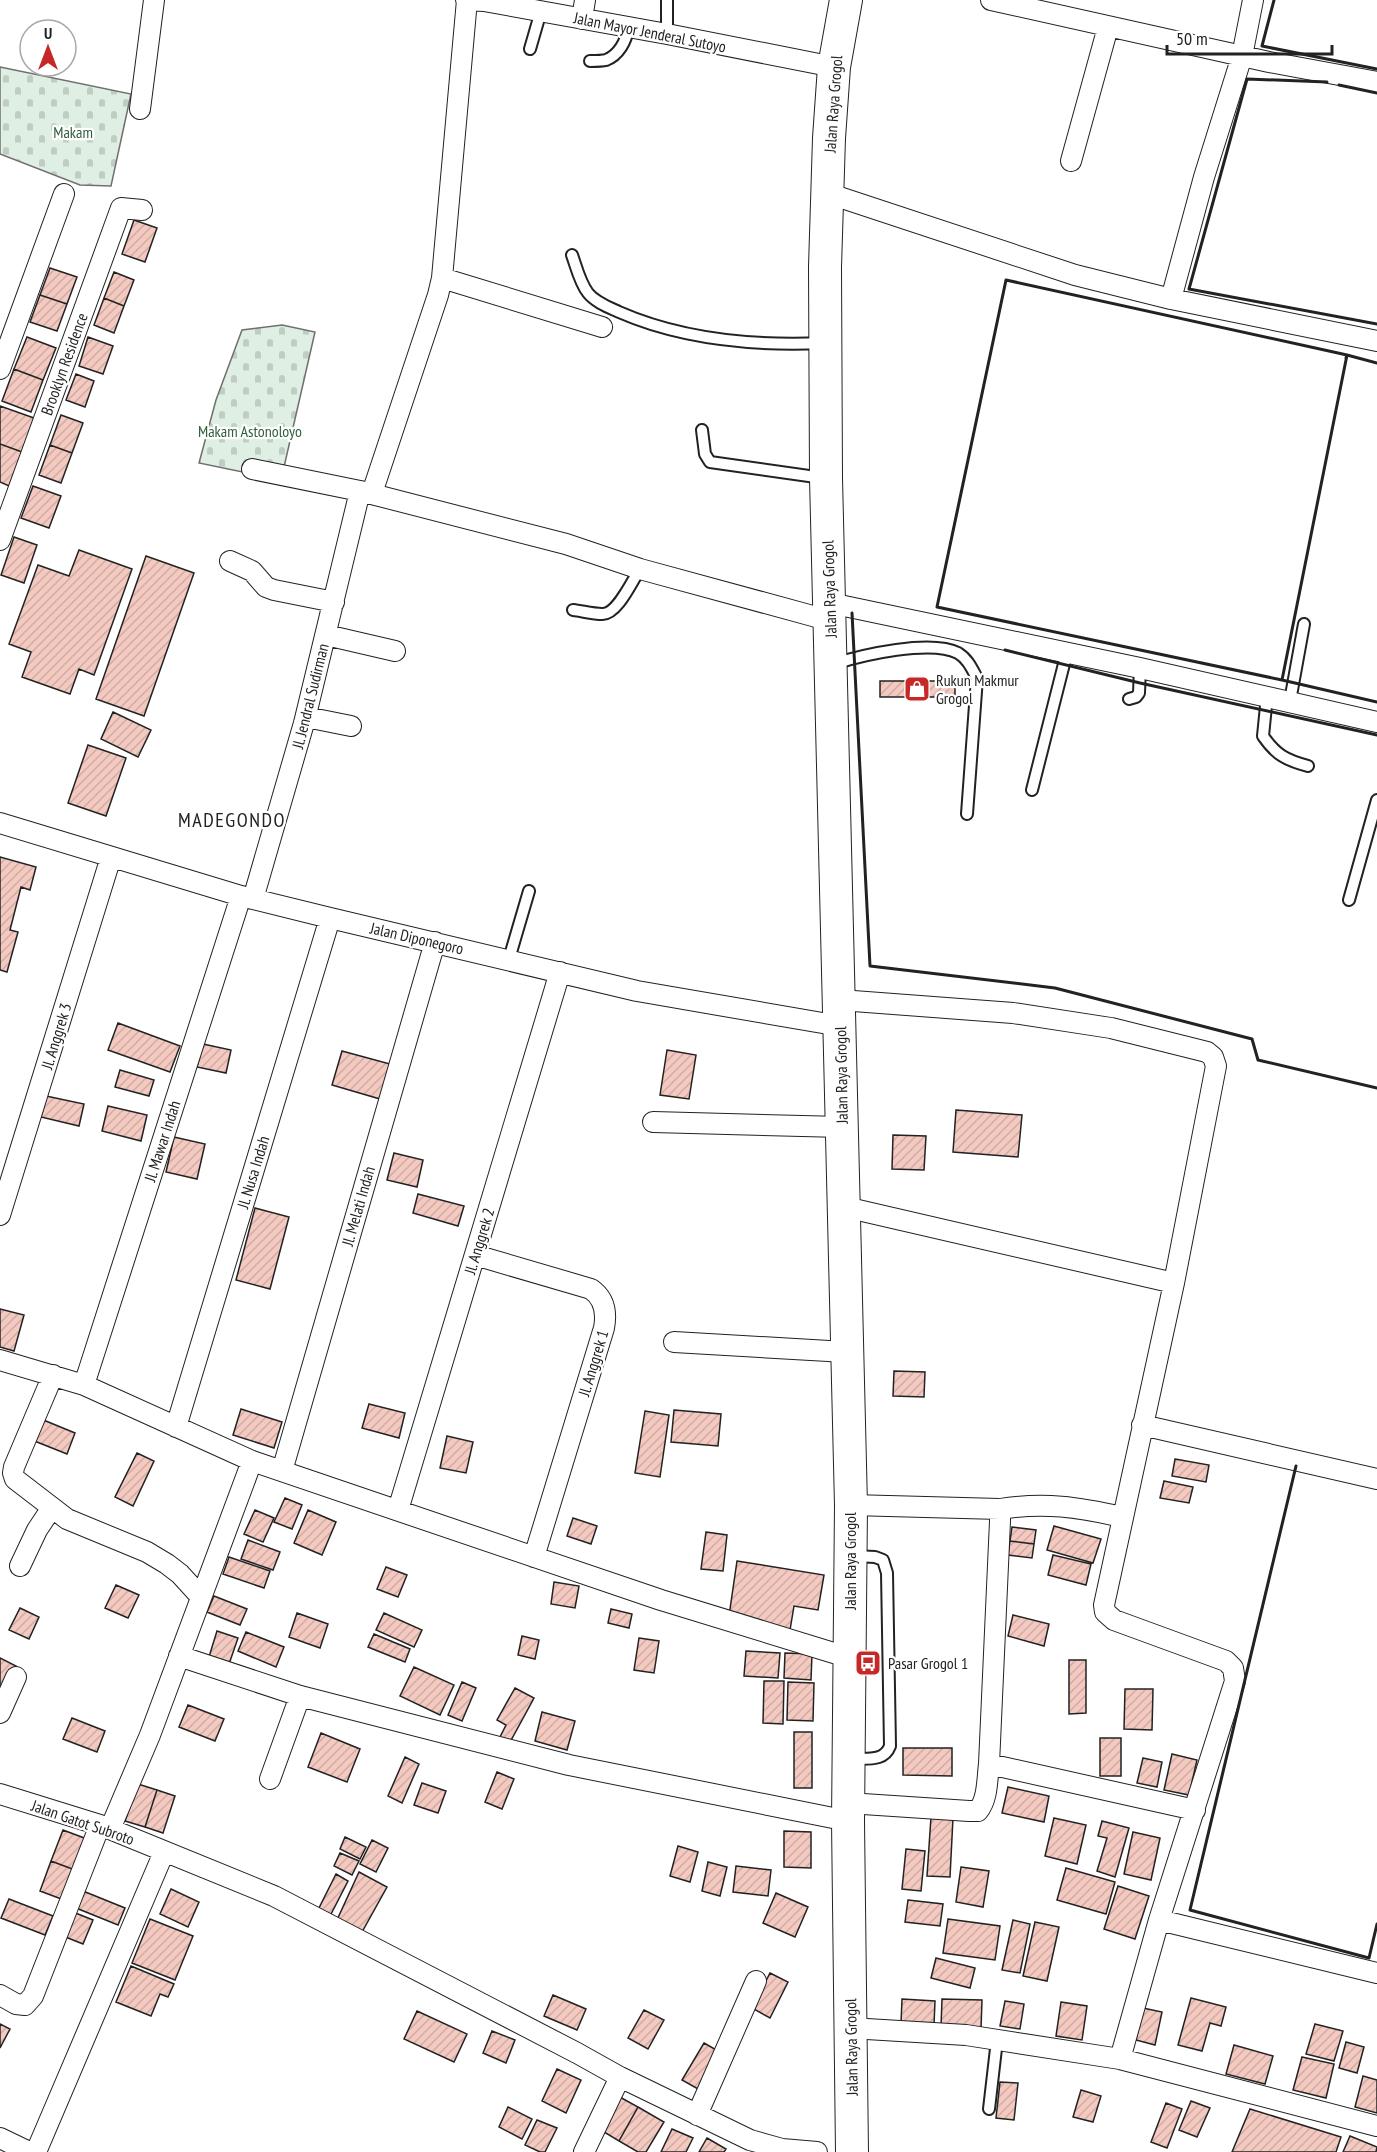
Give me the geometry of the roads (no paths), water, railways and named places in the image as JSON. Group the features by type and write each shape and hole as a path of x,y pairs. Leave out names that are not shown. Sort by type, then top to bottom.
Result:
{"main road":[{"name":"Jalan Raya Grogol","path":"846,0 834,67 827,193 826,478 851,1505 848,1812 852,2152"}],"street":[{"path":"140,109 154,0"},
{"name":"Jalan Mayor Jenderal Sutoyo","path":"475,0 541,11 583,10 628,29 667,34 834,67"},
{"name":"Jl. Jendral Sudirman","path":"247,898 306,717 334,602 366,492 438,296 475,0"},
{"path":"991,0 1242,56 1377,82"},
{"path":"1171,299 1204,177 1242,56 1253,0"},
{"path":"1071,161 1108,27"},
{"path":"827,193 1075,275 1171,299 1377,341"},
{"path":"0,369 64,194"},
{"name":"Brooklyn Residence","path":"0,540 120,208 142,210"},
{"path":"442,278 602,327"},
{"path":"252,469 366,492 566,544 640,569 830,612 1067,652 1377,722"},
{"path":"230,561 252,571 266,587 334,602"},
{"path":"326,635 395,651"},
{"path":"306,717 351,726"},
{"name":"Jalan Diponegoro","path":"0,823 247,898 683,1000 840,1013 1013,1013 1111,1028 1207,1052 1213,1057 1216,1066 1174,1283"},
{"name":"Jl. Anggrek 3","path":"0,1215 111,857"},
{"name":"Jl. Mawar Indah","path":"84,1385 247,898"},
{"name":"Jl. Nusa Indah","path":"176,1427 330,918"},
{"name":"Jl. Melati Indah","path":"282,1471 435,942"},
{"name":"Jl. Anggrek 2","path":"398,1510 560,972"},
{"path":"653,1122 842,1127"},
{"path":"845,1207 1174,1283 1122,1517 1105,1597 1104,1612 1114,1620 1226,1660 1233,1668 1235,1681 1159,1920 1120,2059"},
{"name":"Jl. Anggrek 1","path":"475,1255 591,1289 601,1298 605,1311 604,1328 534,1557"},
{"path":"674,1342 846,1352"},
{"path":"0,1360 84,1385 252,1461 661,1600 850,1658"},
{"path":"53,1375 14,1467 13,1473 19,1484 51,1509 92,1531 147,1552 180,1574 201,1597"},
{"path":"1142,1425 1377,1479"},
{"path":"0,1995 16,2004 25,2005 33,1996 105,1827 150,1735 252,1461"},
{"path":"851,1505 999,1509 1028,1504 1051,1504 1122,1517"},
{"path":"20,1566 37,1530 51,1509"},
{"path":"179,1656 300,1696 569,1765 848,1812 978,1811 985,1799 989,1764 999,1509"},
{"path":"0,1713 16,1677"},
{"path":"270,1779 300,1696"},
{"path":"989,1764 1195,1810"},
{"name":"Jalan Gatot Subroto","path":"0,1794 105,1827 274,1896 577,2053 620,2078 750,2140 782,2149 817,2152"},
{"path":"0,2138 28,2151 164,1852"},
{"path":"1159,1920 1377,1974"},
{"path":"697,2115 756,1981"},
{"path":"850,2028 966,2036 1120,2059 1377,2126"},
{"path":"584,2152 620,2078"}],"lane":[{"path":"667,0 667,34"},
{"path":"530,49 541,11"},
{"path":"590,61 606,60 621,48 626,41 628,29"},
{"path":"572,255 590,296 644,323 698,337 794,344 826,343"},
{"path":"702,430 705,454 710,462 826,478"},
{"path":"573,610 610,613 617,606 640,569"},
{"path":"1290,701 1304,624"},
{"path":"831,665 853,658 902,649 943,649 957,652 968,660 977,678 967,814"},
{"path":"1032,790 1067,652"},
{"path":"1129,699 1136,697 1139,693 1140,668"},
{"path":"1268,696 1263,736 1271,747 1287,761 1308,766"},
{"path":"1377,715 1377,722"},
{"path":"1349,900 1377,800"},
{"path":"509,959 529,891"},
{"path":"849,1759 882,1757 888,1752 890,1746 887,1573 883,1560 875,1557 850,1556"},
{"path":"989,2109 997,2040"}],"place":[{"name":"Rukun Makmur Grogol","path":"917,689"},
{"name":"Pasar Grogol 1","path":"868,1663"}],"district":[{"name":"MADEGONDO","path":"232,820"}],"park label":[{"name":"Makam","path":"73,132"},
{"name":"Makam Astonoloyo","path":"250,431"}]}
